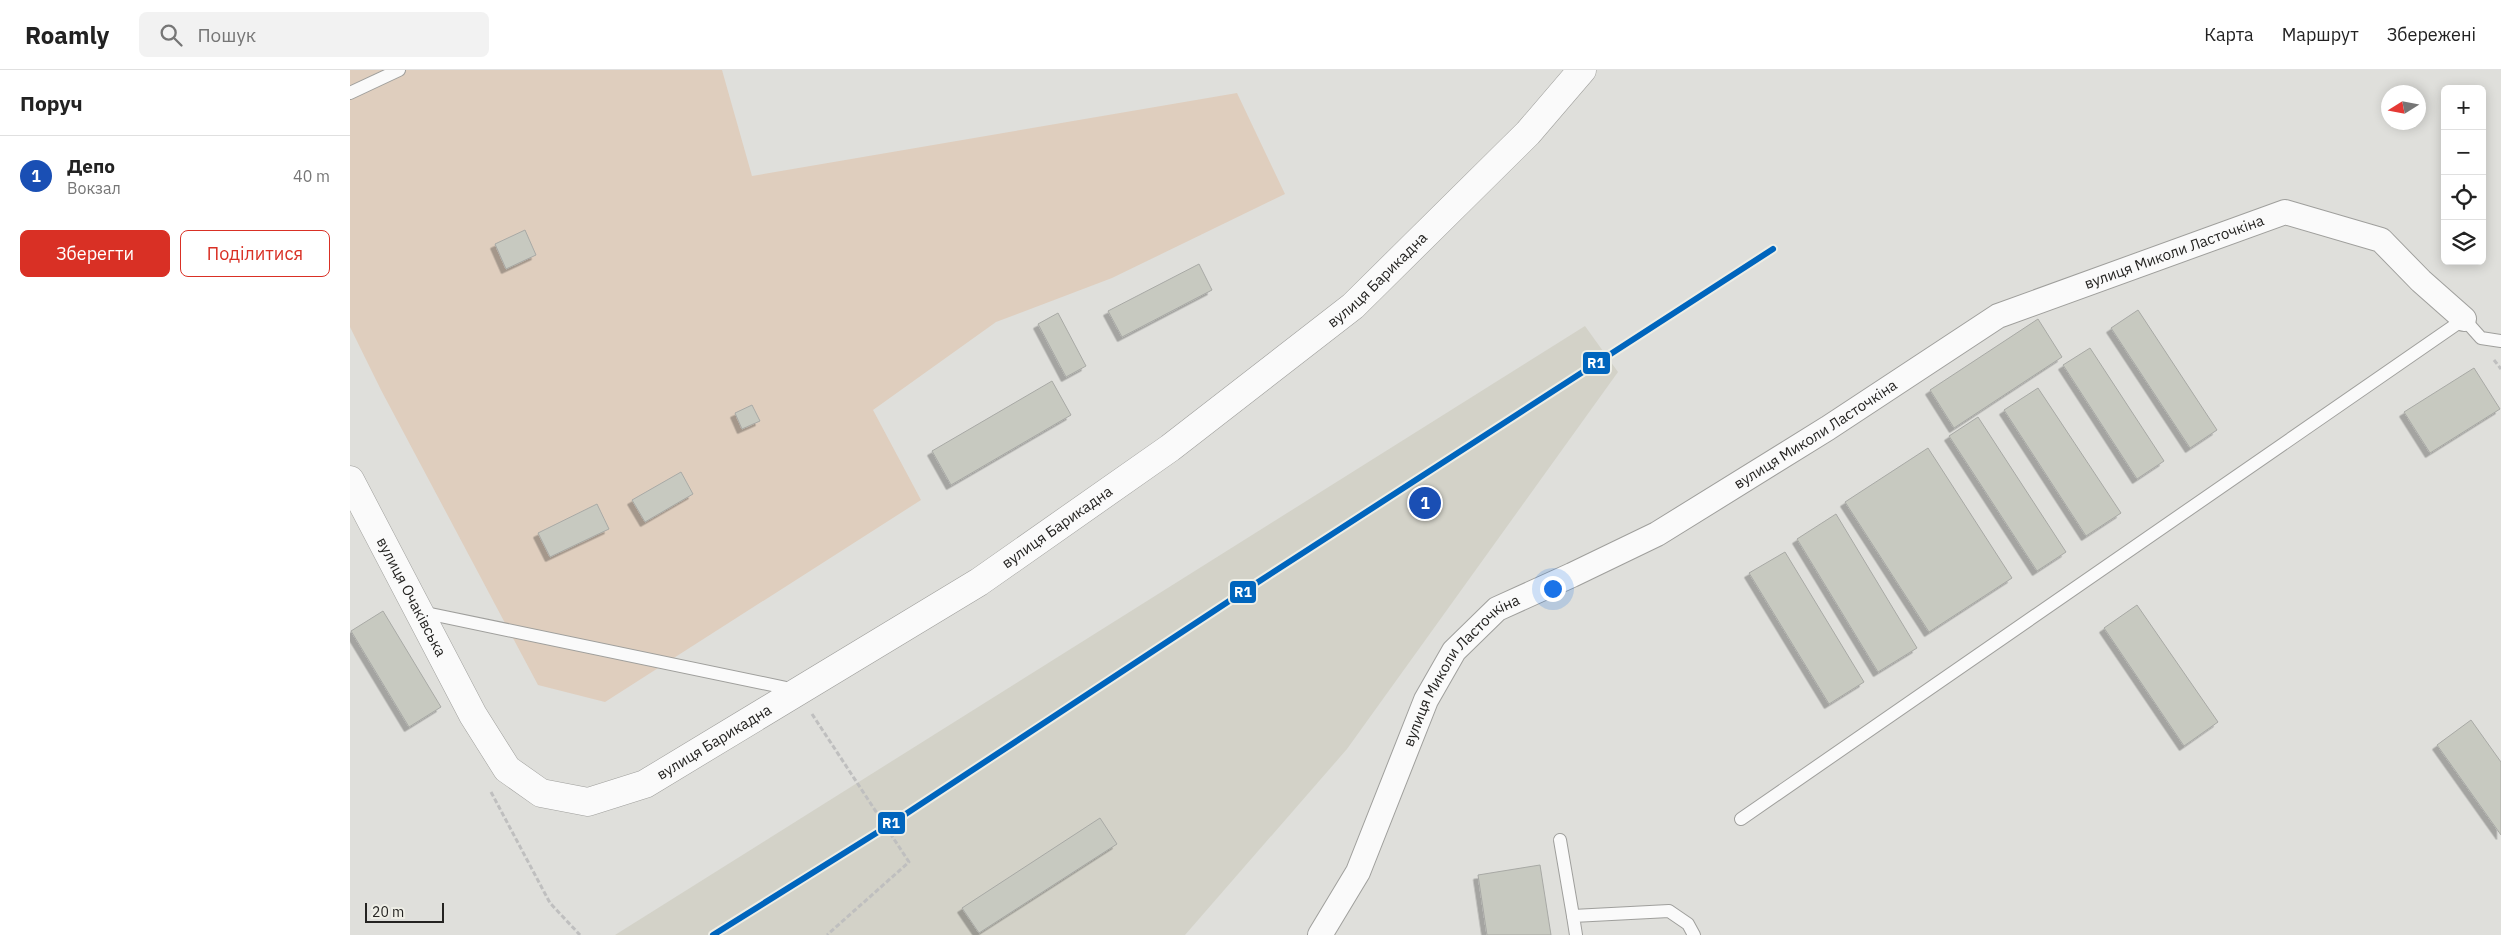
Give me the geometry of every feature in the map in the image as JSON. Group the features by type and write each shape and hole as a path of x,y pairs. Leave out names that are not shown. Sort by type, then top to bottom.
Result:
{"main road":[{"name":"вулиця Барикадна","path":"473,715 507,769 541,793 588,802 645,784 979,582 1170,448 1353,306 1528,134 1582,70"},
{"name":"вулиця Очаківська","path":"354,496 419,612 473,715"}],"street":[{"name":"вулиця Миколи Ласточкіна","path":"1320,935 1358,872 1426,700 1454,651 1497,609 1572,576 1657,534 1828,428 1998,316 2285,212 2381,240 2421,282 2464,319"}],"lane":[{"path":"350,93 400,70"},
{"path":"1741,819 2464,319 2481,338 2501,341"},
{"path":"419,612 797,691"},
{"path":"1560,840 1576,935"},
{"path":"1572,916 1669,911 1688,924 1694,935"}],"path":[{"path":"797,691 909,862 827,935"}],"shaded area":[{"path":"350,70 722,70 752,176 1237,93 1285,194 1112,278 996,322 873,410 921,500 605,702 538,685 381,390 350,327"},
{"path":"1585,326 1618,372 1347,749 1185,935 615,935"}],"building":[{"path":"525,230 536,255 506,269 495,244"},
{"path":"1199,264 1212,290 1122,337 1108,311"},
{"path":"2138,310 2217,430 2190,448 2111,328"},
{"path":"1058,313 1086,366 1066,377 1038,324"},
{"path":"2038,319 2062,357 1954,428 1930,390"},
{"path":"2090,348 2164,461 2137,479 2063,365"},
{"path":"2474,368 2500,409 2430,453 2404,412"},
{"path":"1052,381 1071,415 951,485 932,451"},
{"path":"2038,388 2121,513 2086,536 2004,410"},
{"path":"752,405 760,421 742,429 735,413"},
{"path":"1978,417 2066,552 2037,571 1949,436"},
{"path":"1928,448 2012,578 1929,632 1845,502"},
{"path":"681,472 693,494 645,522 632,500"},
{"path":"597,504 609,529 550,557 538,533"},
{"path":"1836,514 1917,648 1878,672 1797,539"},
{"path":"1785,552 1864,682 1829,704 1749,573"},
{"path":"2137,605 2218,722 2184,746 2104,628"},
{"path":"383,611 441,707 409,727 351,631"},
{"path":"2471,720 2501,762 2501,835 2437,745"},
{"path":"1100,818 1117,844 979,933 962,908"},
{"path":"1540,865 1551,935 1487,935 1478,875"}],"transit line":[{"name":"R1","path":"713,935 886,827 1255,584 1773,249"}],"place":[{"name":"Депо","path":"1425,503"}]}
